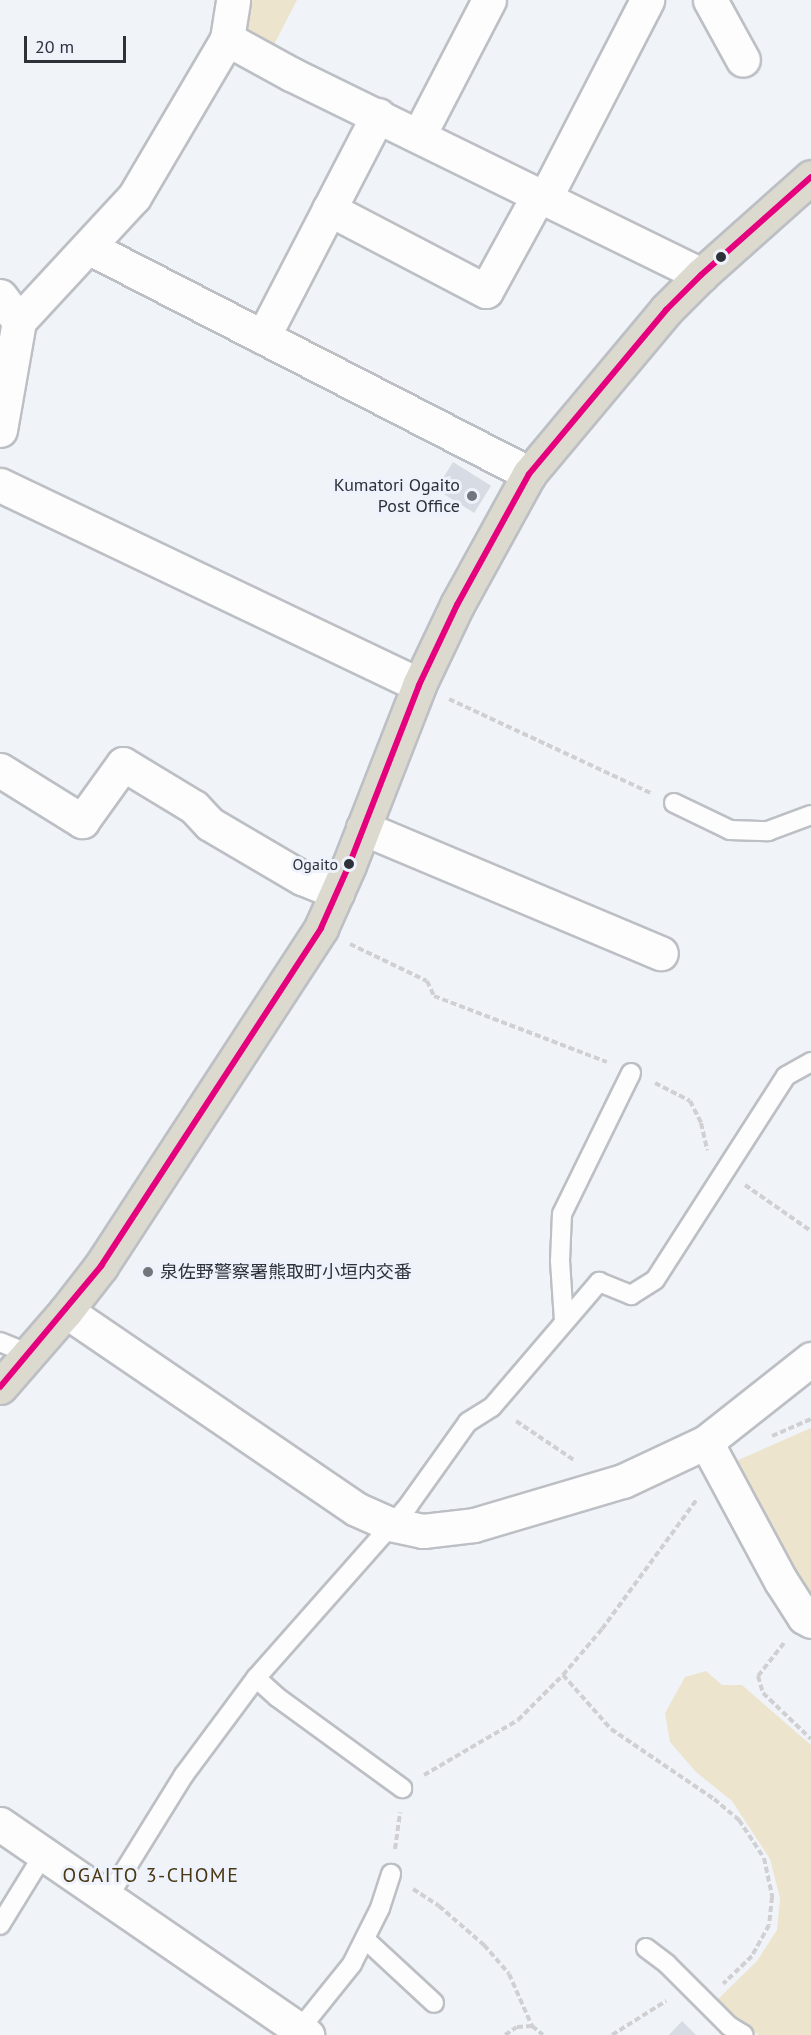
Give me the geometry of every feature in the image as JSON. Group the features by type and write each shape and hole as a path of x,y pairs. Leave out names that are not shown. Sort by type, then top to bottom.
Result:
{"highway":[{"path":"0,1387 66,1311 101,1266 321,928 419,685 457,605 529,474 628,354 701,275 811,177"}],"street":[{"path":"0,430 9,308 90,248 134,197 227,39 233,0"},
{"path":"419,135 489,0"},
{"path":"329,209 486,291 541,197 647,0"},
{"path":"710,0 743,60"},
{"path":"227,39 291,74 701,275"},
{"path":"263,337 378,115"},
{"path":"90,248 529,474"},
{"path":"0,485 419,685"},
{"path":"0,770 82,821 123,764 194,807 210,824 302,878 337,892"},
{"path":"363,828 661,952"},
{"path":"66,1311 356,1509 390,1524 423,1531 474,1525 712,1453 811,1359"},
{"path":"712,1453 781,1581 808,1619"},
{"path":"0,1824 300,2033"}],"lane":[{"path":"674,803 730,830 768,831 811,815"},
{"path":"107,1899 184,1775 256,1678 408,1506 468,1422 497,1401 599,1282 632,1295 655,1280 786,1076 811,1062"},
{"path":"564,1321 560,1261 562,1214 631,1072"},
{"path":"0,1342 30,1354"},
{"path":"256,1678 277,1697 402,1788"},
{"path":"0,1925 43,1855"},
{"path":"300,2033 352,1964 380,1908 391,1874"},
{"path":"365,1939 434,2002"},
{"path":"646,1948 729,2026 744,2035"}],"path":[{"path":"419,685 674,803"},
{"path":"321,928 427,981 434,996 631,1072 690,1101 701,1123 708,1151 726,1172 811,1231"},
{"path":"497,1401 507,1415 611,1485"},
{"path":"543,2035 532,2026 509,1974 484,1945 439,1906 391,1874 402,1788 518,1720 562,1675 641,1577 690,1511 712,1453"},
{"path":"808,1619 758,1676 763,1693 811,1739"},
{"path":"562,1675 611,1729 714,1799 739,1820 764,1858 772,1897 769,1925 752,1956 728,1980 645,2012 612,2035"},
{"path":"505,2035 517,2027 532,2026"}],"shaded area":[{"path":"240,0 297,0 266,60 227,39"},
{"path":"811,1428 811,1610 729,1464"},
{"path":"706,1671 722,1685 742,1685 811,1745 811,2035 759,2035 725,2015 713,2004 757,1961 777,1930 780,1898 770,1859 732,1801 696,1772 670,1742 665,1713 685,1677"}],"building":[{"path":"453,462 491,486 474,513 436,489"},
{"path":"682,2021 696,2035 669,2035"}],"transit line":[{"path":"0,1387 101,1266 321,928 349,865 419,685 457,605 529,474 666,310 701,275 811,177"}],"place":[{"name":"Kumatori Ogaito Post Office","path":"472,496"},
{"name":"Ogaito","path":"349,864"},
{"name":"泉佐野警察署熊取町小垣内交番","path":"148,1272"}],"district":[{"name":"OGAITO 3-CHOME","path":"151,1875"}]}
